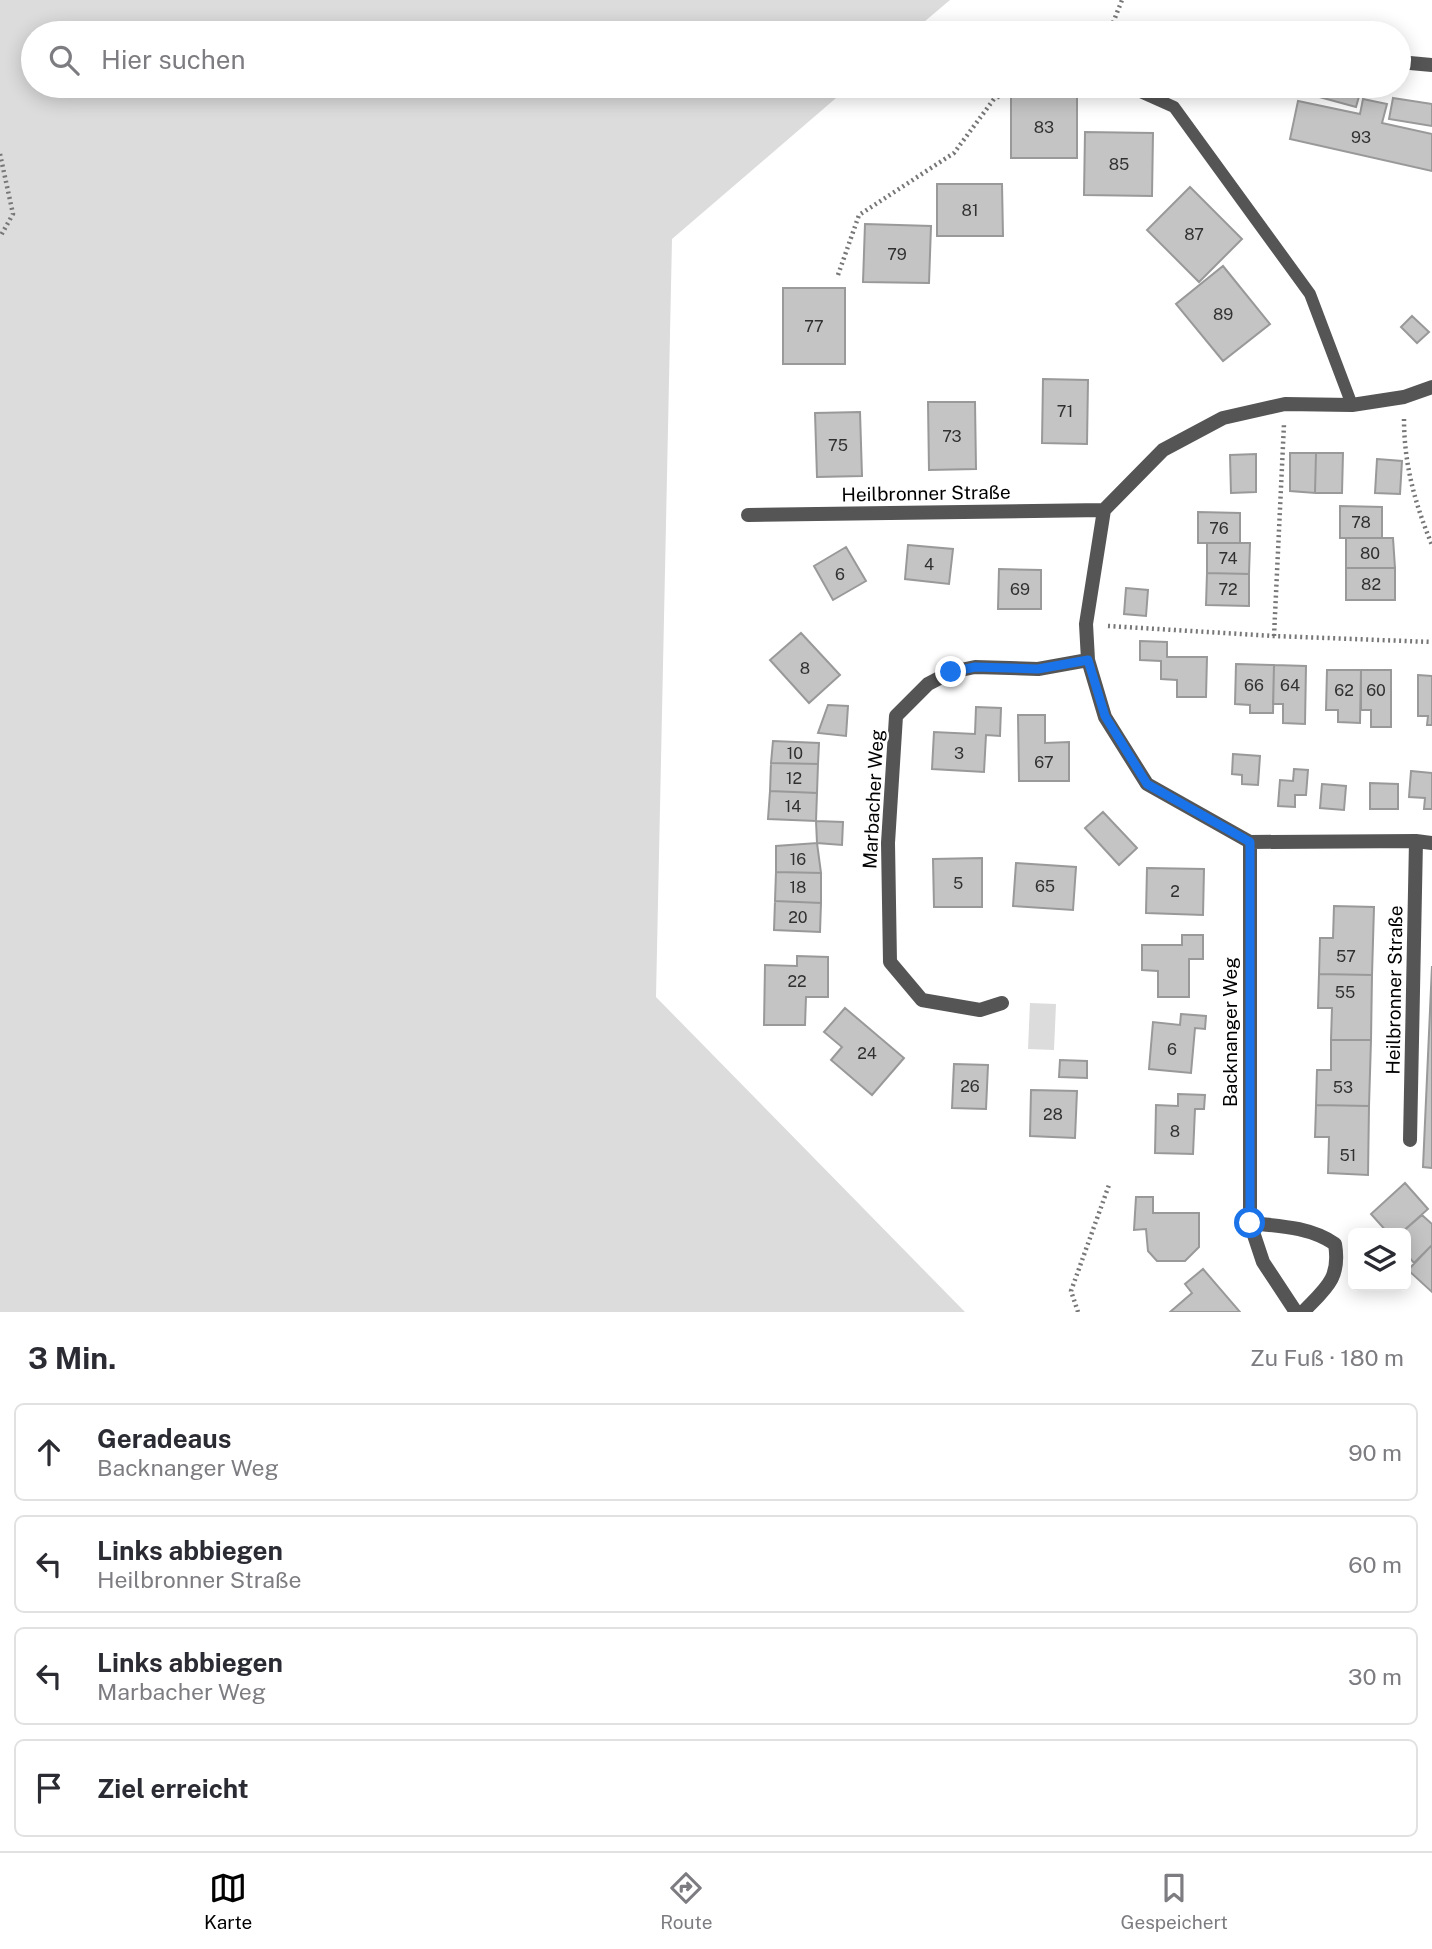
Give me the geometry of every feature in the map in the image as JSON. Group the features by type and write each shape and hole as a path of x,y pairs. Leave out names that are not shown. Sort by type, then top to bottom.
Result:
{"street":[{"path":"1411,63 1432,65"},
{"path":"1432,387 1404,397 1352,405 1285,404 1223,418 1163,450 1104,510 1086,624 1088,660 1105,716 1147,784 1250,842 1432,843"},
{"name":"Heilbronner Straße","path":"748,515 1104,510"},
{"name":"Marbacher Weg","path":"1002,1003 981,1010 922,1000 890,962 888,843 896,716 928,684 951,672 975,667 1038,669 1088,660"},
{"name":"Heilbronner Straße","path":"1410,1140 1416,841"},
{"name":"Backnanger Weg","path":"1250,842 1250,1223 1263,1262 1296,1312"},
{"path":"1250,1223 1291,1227 1321,1235 1335,1244 1338,1264 1327,1287 1303,1312"}],"lane":[{"path":"1154,98 1174,107 1310,294 1352,405"}],"path":[{"path":"1114,21 1122,0"},
{"path":"838,275 859,215 954,153 997,98"},
{"path":"0,154 13,214 0,237"},
{"path":"1275,636 1285,404"},
{"path":"1404,443 1411,489 1432,545"},
{"path":"1086,624 1275,636 1432,642"},
{"path":"1078,1312 1071,1291 1108,1185"}],"shaded area":[{"path":"0,0 950,0 925,21 21,21 21,98 836,98 672,239 656,997 965,1312 0,1312"},
{"path":"1030,1003 1056,1004 1054,1050 1028,1049"}],"building":[{"path":"1011,98 1077,98 1077,158 1011,158"},
{"path":"1323,98 1359,98 1356,107"},
{"path":"1393,98 1432,104 1432,126 1389,119"},
{"path":"1363,99 1387,104 1382,123 1432,134 1432,171 1290,139 1298,101 1360,114"},
{"path":"1085,132 1153,133 1152,196 1084,195"},
{"path":"937,184 1002,184 1003,236 937,236"},
{"path":"1190,187 1242,239 1199,282 1147,230"},
{"path":"865,224 931,226 929,283 863,282"},
{"path":"1223,266 1270,324 1223,361 1176,304"},
{"path":"783,288 845,288 845,364 783,364"},
{"path":"1412,316 1429,332 1417,343 1401,327"},
{"path":"1043,379 1088,380 1087,444 1042,443"},
{"path":"928,402 975,402 976,469 929,470"},
{"path":"860,412 862,476 817,477 815,413"},
{"path":"1290,453 1316,453 1315,493 1290,491"},
{"path":"1316,453 1343,453 1342,493 1315,493"},
{"path":"1256,454 1256,492 1231,493 1230,455"},
{"path":"1377,459 1402,461 1400,494 1375,493"},
{"path":"1340,506 1382,507 1382,538 1340,538"},
{"path":"1198,512 1240,513 1240,543 1198,543"},
{"path":"1346,538 1393,538 1395,568 1346,568"},
{"path":"1207,543 1250,543 1249,574 1207,573"},
{"path":"908,545 953,549 949,584 905,579"},
{"path":"846,547 866,581 833,600 814,566"},
{"path":"1346,568 1395,568 1395,600 1346,600"},
{"path":"999,569 1041,570 1041,609 998,609"},
{"path":"1207,573 1249,574 1249,606 1206,605"},
{"path":"1126,588 1148,590 1146,616 1124,614"},
{"path":"801,633 840,675 809,703 770,660"},
{"path":"1140,641 1167,642 1167,657 1207,657 1206,697 1177,697 1177,680 1161,679 1161,661 1140,660"},
{"path":"1236,664 1274,665 1273,713 1250,713 1250,705 1235,704"},
{"path":"1274,665 1306,666 1305,724 1283,723 1283,704 1273,704"},
{"path":"1327,670 1361,670 1360,723 1338,722 1338,710 1326,710"},
{"path":"1361,670 1391,670 1391,727 1371,727 1371,710 1361,710"},
{"path":"1418,675 1432,676 1432,725 1427,725 1428,716 1418,716"},
{"path":"828,705 848,706 846,736 818,733"},
{"path":"976,707 1001,708 1000,736 986,735 984,772 932,769 934,732 975,734"},
{"path":"1018,715 1045,715 1045,743 1069,742 1069,781 1019,781"},
{"path":"773,741 819,743 818,764 771,763"},
{"path":"1233,754 1260,756 1258,785 1242,784 1242,775 1232,774"},
{"path":"771,763 818,764 817,793 770,791"},
{"path":"1294,769 1308,770 1306,795 1295,795 1295,807 1278,806 1280,780 1293,781"},
{"path":"1411,771 1432,773 1432,809 1424,809 1425,798 1409,797"},
{"path":"1370,783 1398,784 1398,809 1370,809"},
{"path":"1322,784 1346,786 1344,810 1320,808"},
{"path":"770,791 817,793 816,821 768,819"},
{"path":"1103,812 1137,848 1119,865 1085,828"},
{"path":"816,821 843,822 842,845 817,843"},
{"path":"817,843 821,873 776,872 776,846"},
{"path":"982,858 982,907 934,907 933,859"},
{"path":"1016,863 1076,867 1073,910 1013,906"},
{"path":"1147,868 1204,869 1203,915 1146,913"},
{"path":"776,872 821,873 821,903 775,901"},
{"path":"775,901 821,903 820,932 774,930"},
{"path":"1334,906 1374,907 1372,975 1319,974 1320,938 1333,938"},
{"path":"1182,935 1203,935 1203,959 1189,959 1189,997 1158,997 1158,971 1142,970 1142,945 1182,945"},
{"path":"797,956 828,957 828,997 806,997 805,1025 764,1025 765,965 797,966"},
{"path":"1432,966 1432,1168 1423,1167"},
{"path":"1319,974 1372,975 1371,1040 1331,1040 1332,1008 1318,1008"},
{"path":"845,1008 904,1058 872,1095 831,1060 842,1047 824,1032"},
{"path":"1181,1014 1206,1016 1205,1029 1195,1028 1191,1073 1149,1069 1153,1022 1180,1025"},
{"path":"1331,1040 1371,1040 1369,1106 1316,1105 1317,1070 1331,1070"},
{"path":"1060,1060 1087,1061 1087,1078 1059,1077"},
{"path":"954,1064 988,1065 986,1109 952,1108"},
{"path":"1031,1090 1077,1091 1075,1138 1030,1136"},
{"path":"1178,1094 1205,1095 1204,1109 1195,1109 1193,1154 1155,1153 1156,1105 1178,1106"},
{"path":"1316,1105 1369,1106 1368,1175 1328,1173 1329,1137 1315,1137"},
{"path":"1405,1183 1428,1209 1407,1228 1384,1228 1371,1214"},
{"path":"1136,1197 1153,1197 1153,1213 1199,1213 1199,1247 1185,1261 1157,1261 1148,1251 1146,1229 1134,1230"},
{"path":"1422,1215 1432,1224 1432,1245 1414,1263 1411,1259 1411,1228 1407,1228"},
{"path":"1432,1245 1432,1292 1411,1273 1411,1267"},
{"path":"1203,1269 1240,1312 1170,1312 1192,1293 1185,1284"}],"route":[{"path":"951,672 975,667 1038,669 1088,660 1105,716 1147,784 1250,842 1250,1223"}]}
